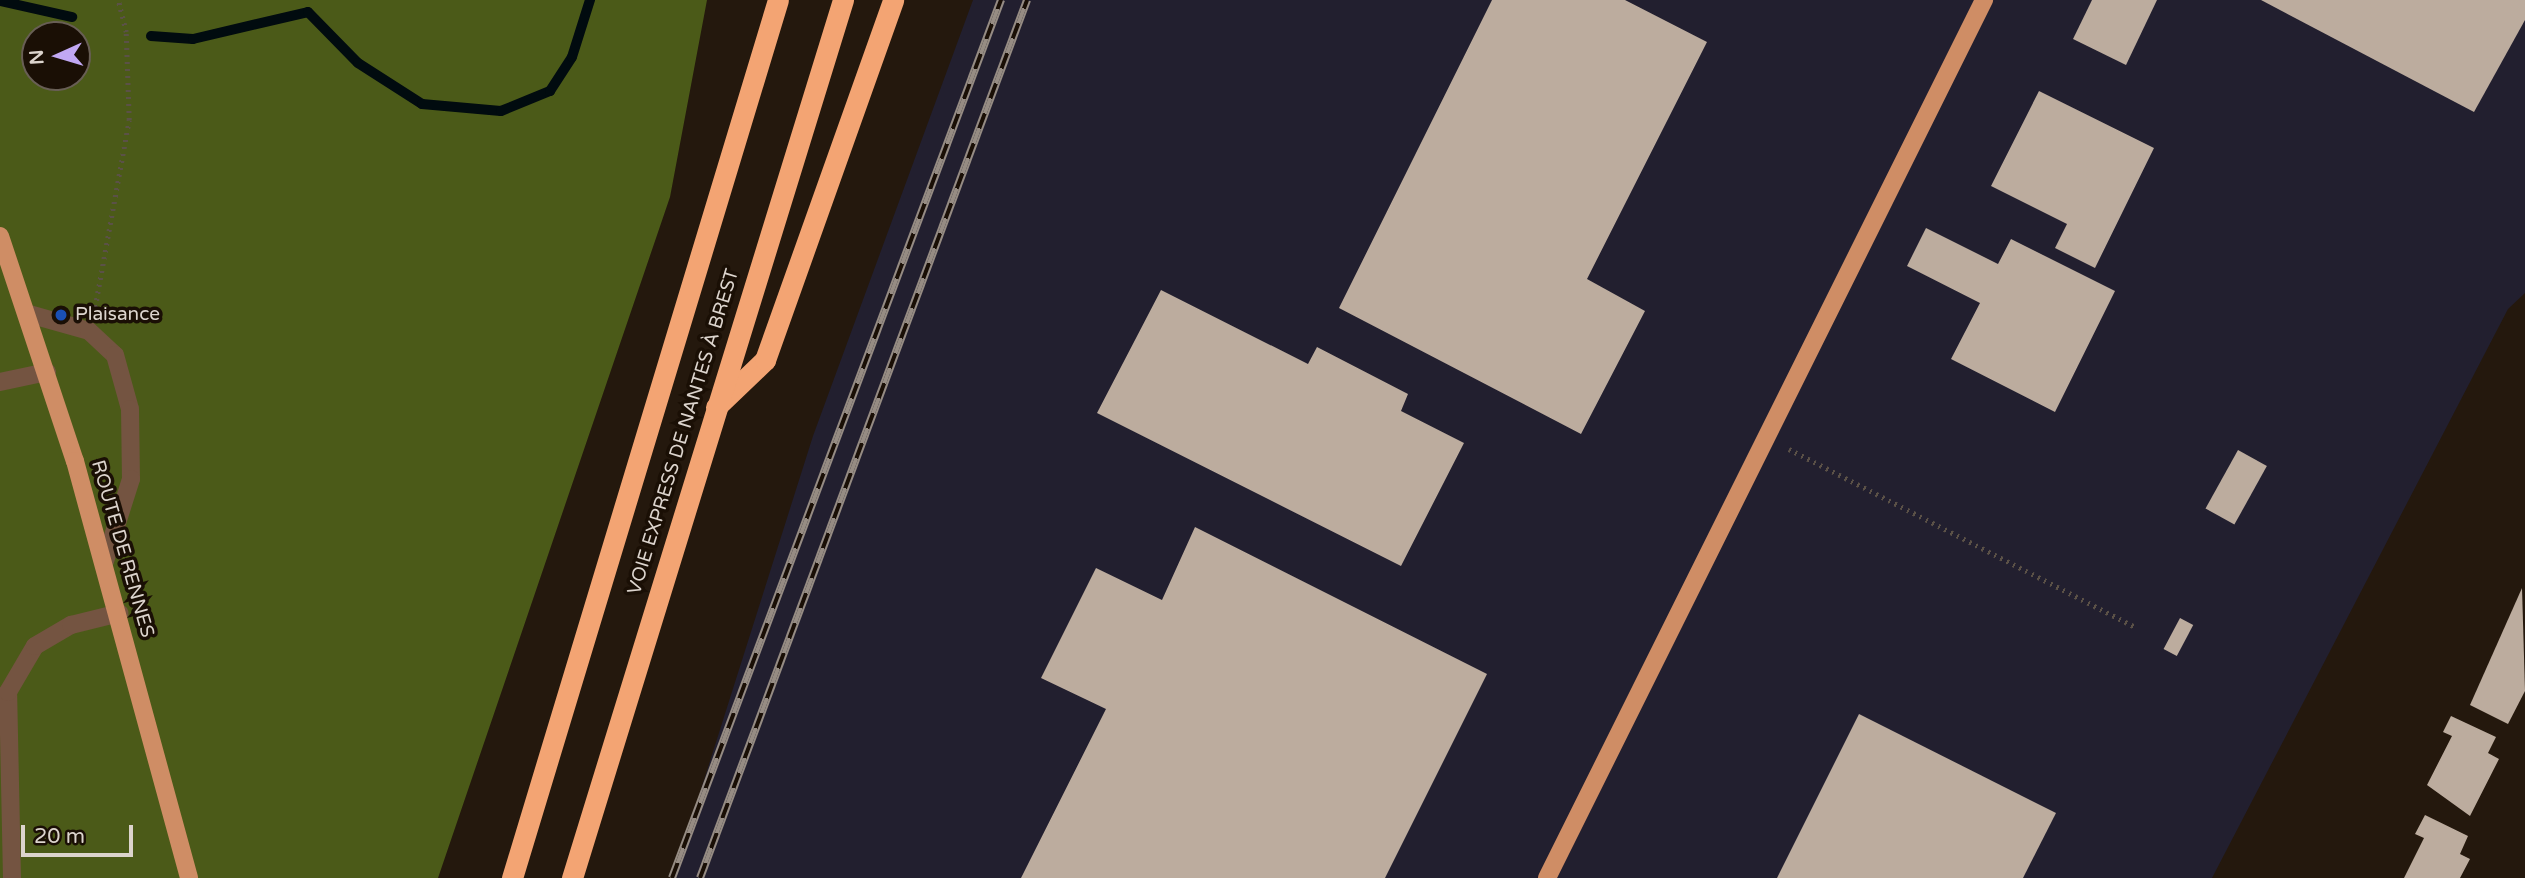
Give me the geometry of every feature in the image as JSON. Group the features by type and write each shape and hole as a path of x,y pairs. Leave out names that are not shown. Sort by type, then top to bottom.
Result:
{"highway":[{"name":"VOIE EXPRESS DE NANTES À BREST","path":"512,878 778,0"},
{"name":"VOIE EXPRESS DE NANTES À BREST","path":"572,878 713,411 843,0"},
{"path":"713,411 765,360 893,0"}],"main road":[{"path":"1547,878 1984,0"},
{"name":"ROUTE DE RENNES","path":"0,236 29,314 105,561 189,878"}],"street":[{"path":"29,314 89,331 115,355 130,410 131,479 105,561"},
{"path":"0,382 47,372"},
{"path":"12,878 8,692 35,646 71,625 120,613"}],"path":[{"path":"89,331 129,120 126,32 118,0"},
{"path":"1766,437 2136,627"}],"shaded area":[{"path":"973,0 2525,0 2525,293 2508,309 2212,878 673,878 813,436"}],"green space":[{"path":"0,0 707,0 670,197 438,878 0,878"}],"building":[{"path":"1492,0 1625,0 1707,42 1587,279 1645,311 1581,434 1339,308"},
{"path":"2092,0 2157,0 2126,65 2073,39"},
{"path":"2261,0 2525,0 2525,20 2474,112"},
{"path":"2039,91 2154,148 2095,268 2055,248 2067,224 1991,186"},
{"path":"1926,228 1998,264 2011,239 2115,291 2055,412 1951,359 1980,303 1907,266"},
{"path":"1161,290 1308,364 1317,347 1408,394 1401,411 1464,443 1401,566 1097,413"},
{"path":"2238,450 2267,466 2234,525 2206,509"},
{"path":"1195,527 1487,674 1385,878 1021,878 1106,709 1041,678 1096,568 1162,600"},
{"path":"2522,588 2525,691 2508,724 2470,705"},
{"path":"2180,618 2193,625 2177,656 2164,649"},
{"path":"1859,714 2056,813 2023,878 1777,878"},
{"path":"2451,716 2496,737 2488,753 2499,759 2470,816 2427,785 2452,736 2443,732"},
{"path":"2425,815 2468,836 2460,854 2470,859 2460,878 2404,878 2424,838 2415,834"}],"waterway":[{"path":"151,36 193,39 308,12 358,63 422,104 501,111 550,91 572,57 590,0"},
{"path":"0,1 72,17"}],"railway":[{"path":"672,878 1001,0"},
{"path":"700,878 1027,0"}],"place":[{"name":"Plaisance","path":"61,315"}]}
